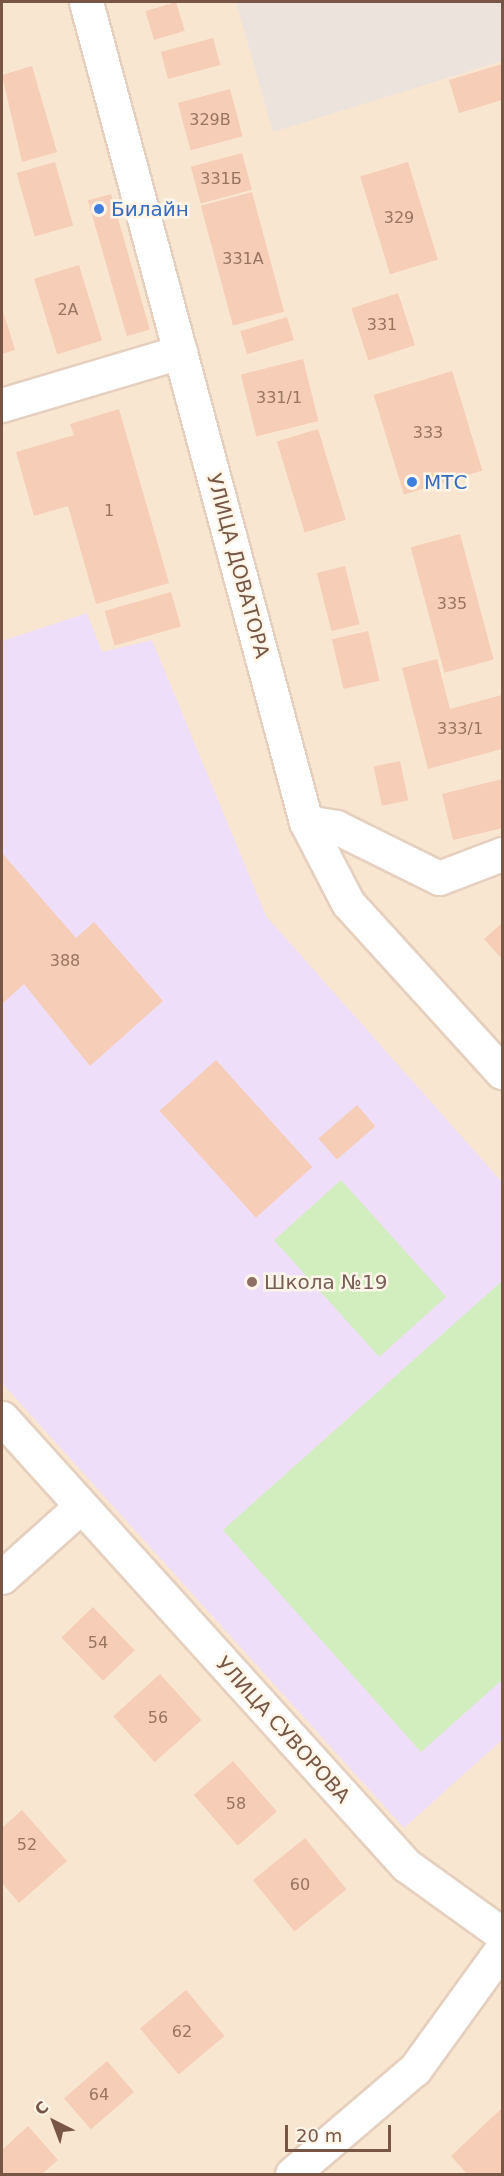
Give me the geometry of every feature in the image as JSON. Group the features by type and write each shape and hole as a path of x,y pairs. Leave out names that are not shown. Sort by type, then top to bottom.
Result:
{"street":[{"name":"УЛИЦА ДОВАТОРА","path":"86,2 306,822 348,903 502,1072"},
{"path":"2,405 180,351"},
{"path":"306,822 336,827 439,878 502,854"},
{"name":"УЛИЦА СУВОРОВА","path":"2,1418 406,1865 502,1934"},
{"path":"2,1576 81,1506"},
{"path":"292,2175 414,2069 502,1949"}],"shaded area":[{"path":"2,2 502,2 502,2174 2,2174"},
{"path":"236,2 502,2 502,61 273,132"},
{"name":"Школа №19","path":"87,613 102,652 152,640 266,916 502,1182 502,1740 404,1828 2,1383 2,641"}],"green space":[{"path":"341,1180 446,1297 379,1357 274,1240"},
{"path":"502,1281 502,1680 421,1752 223,1530"}],"building":[{"path":"176,2 185,31 154,40 145,11"},
{"path":"213,38 220,65 168,79 161,52"},
{"path":"502,64 502,100 459,113 449,80"},
{"path":"32,66 57,152 22,162 2,75"},
{"path":"230,89 243,136 191,150 178,103"},
{"path":"242,153 252,190 201,203 191,167"},
{"path":"55,162 73,225 35,236 17,173"},
{"path":"408,162 438,260 390,274 360,177"},
{"path":"252,192 284,312 233,325 201,206"},
{"path":"111,194 150,330 127,336 88,201"},
{"path":"79,265 102,341 57,354 34,279"},
{"path":"398,293 415,345 368,360 351,308"},
{"path":"2,308 15,350 2,354"},
{"path":"287,317 294,340 247,354 240,331"},
{"path":"303,359 318,421 256,437 241,374"},
{"path":"452,371 482,470 404,494 374,395"},
{"path":"119,409 169,583 96,604 68,506 34,516 16,452 74,435 70,424"},
{"path":"318,429 346,520 305,532 277,442"},
{"path":"460,534 494,660 444,673 411,547"},
{"path":"345,566 360,624 331,631 317,573"},
{"path":"171,592 181,627 115,646 105,611"},
{"path":"368,631 379,681 343,689 332,639"},
{"path":"437,659 450,709 502,695 502,749 428,769 402,668"},
{"path":"400,761 408,800 382,806 374,767"},
{"path":"502,779 502,828 453,840 442,794"},
{"path":"2,853 76,938 94,922 163,1001 90,1066 24,984 2,1004"},
{"path":"502,923 502,959 484,939"},
{"path":"216,1060 312,1167 256,1218 160,1111"},
{"path":"357,1105 375,1126 337,1160 319,1138"},
{"path":"93,1607 135,1650 103,1681 61,1638"},
{"path":"160,1674 201,1720 155,1762 113,1716"},
{"path":"233,1761 277,1812 238,1846 194,1795"},
{"path":"22,1810 67,1861 19,1903 2,1883 2,1828"},
{"path":"305,1838 347,1889 294,1931 253,1880"},
{"path":"186,1990 225,2036 179,2075 140,2029"},
{"path":"107,2061 134,2092 91,2129 64,2098"},
{"path":"502,2108 502,2174 467,2174 451,2156"},
{"path":"28,2126 58,2160 42,2174 2,2174 2,2150"}],"place":[{"name":"Билайн","path":"99,209"},
{"name":"МТС","path":"412,482"},
{"name":"Школа №19","path":"252,1282"}]}
